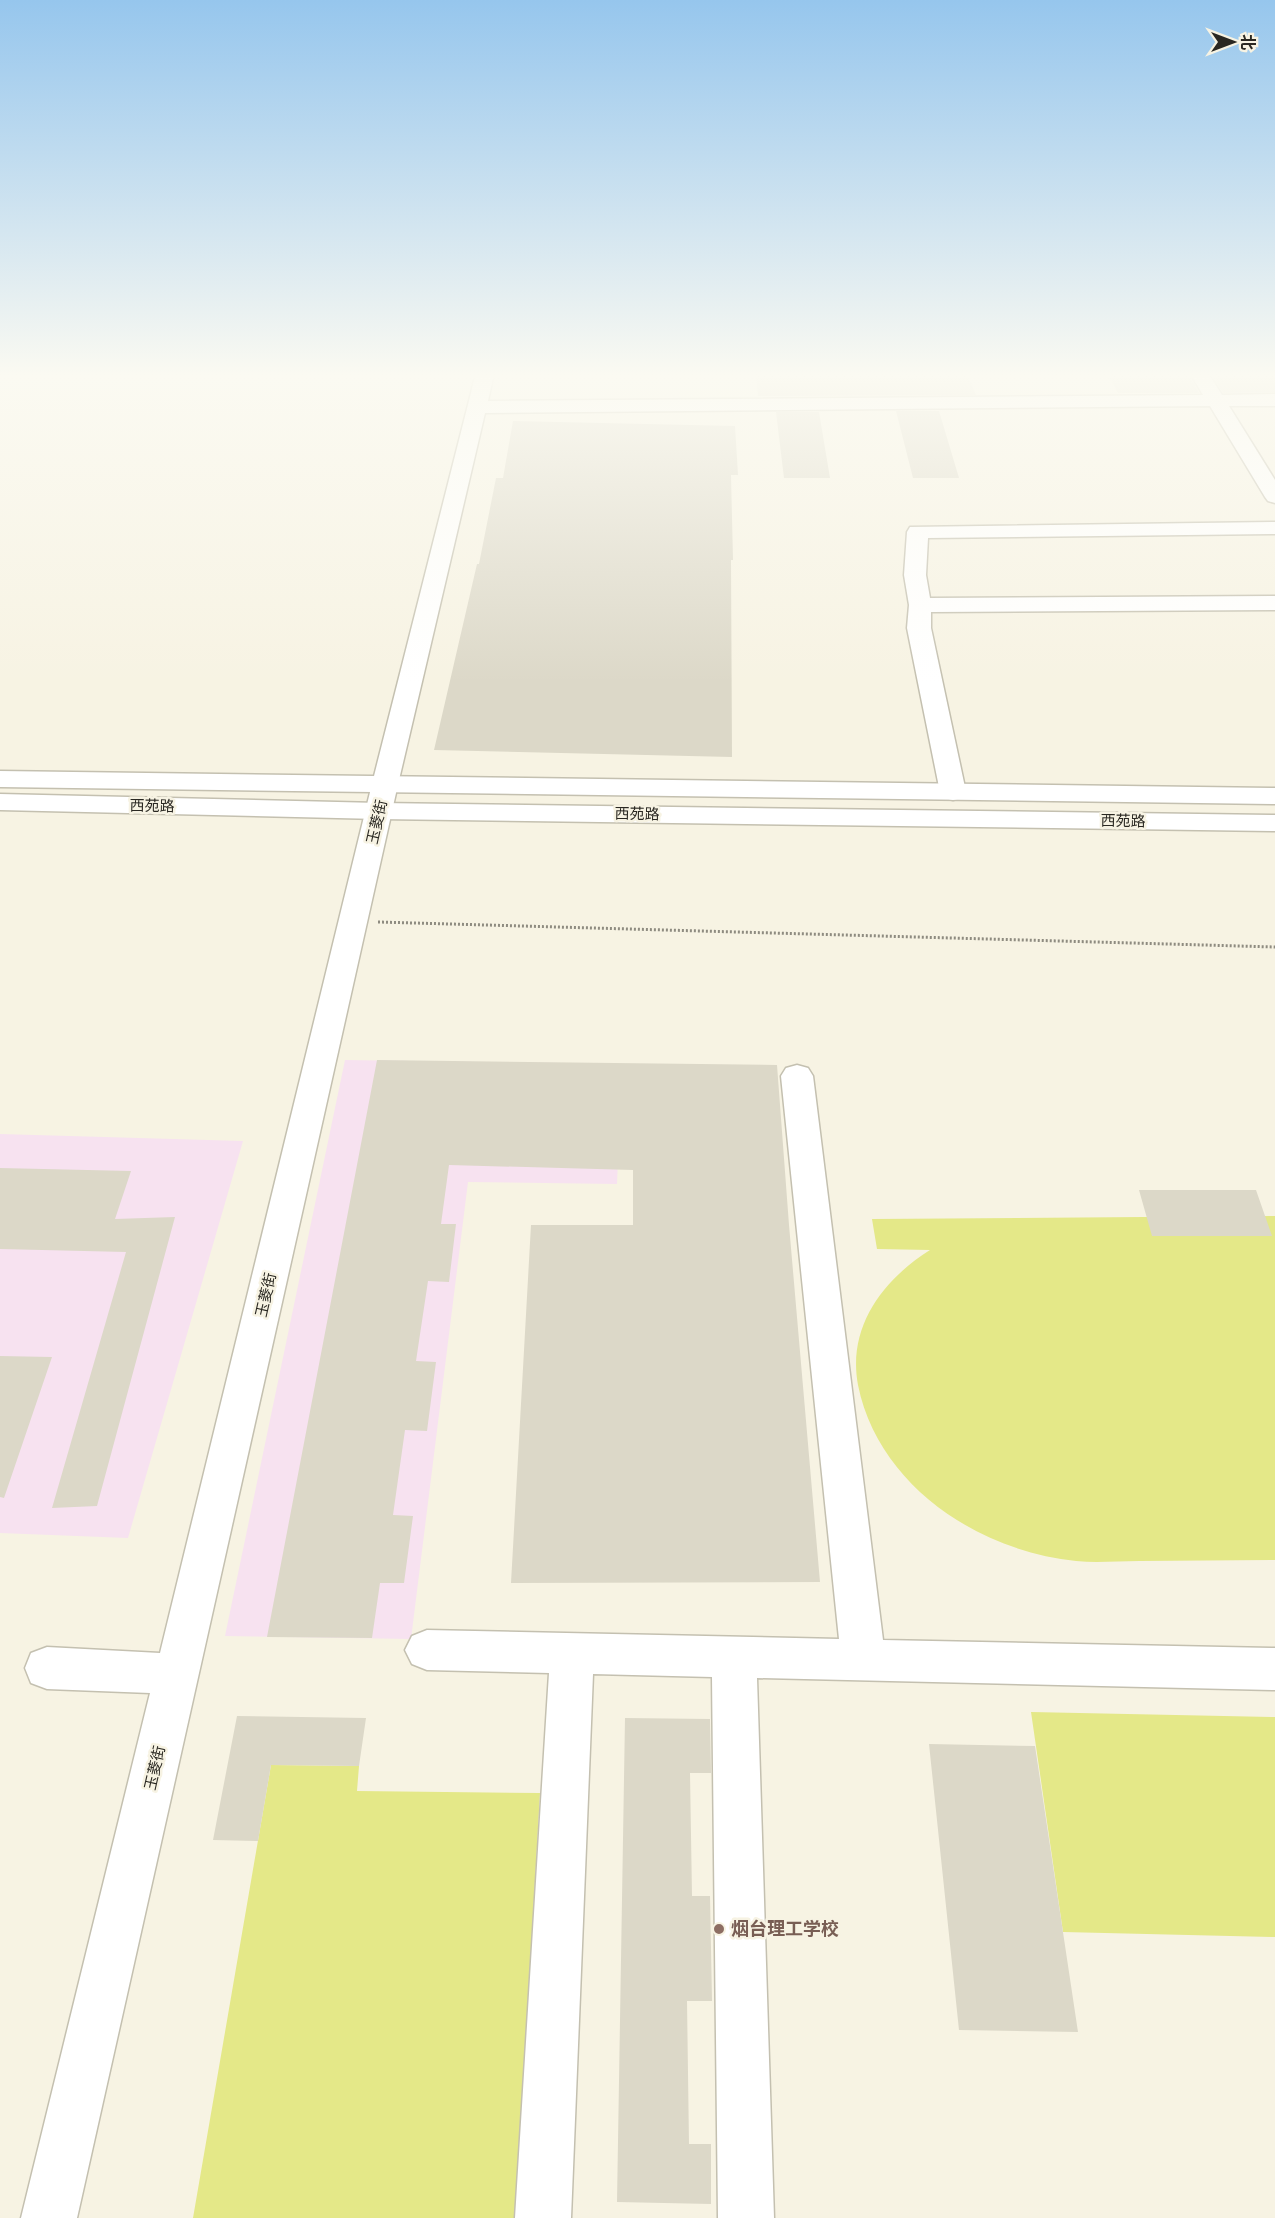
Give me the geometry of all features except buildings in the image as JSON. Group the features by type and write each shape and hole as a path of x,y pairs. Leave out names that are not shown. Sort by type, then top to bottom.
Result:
{"street":[{"name":"玉菱街","path":"49,2218 382,798 460,477"},
{"path":"1263,477 1275,497"},
{"path":"953,792 919,628 920,605 915,575 918,532 1275,528"},
{"path":"920,605 1275,603"},
{"name":"西苑路","path":"0,779 382,798 1275,823"},
{"name":"西苑路","path":"0,802 953,792 1275,796"},
{"path":"797,1076 863,1660"},
{"path":"427,1650 1275,1669"},
{"path":"543,2218 572,1653"},
{"path":"734,1657 746,2218"},
{"path":"47,1668 177,1674"}],"path":[{"path":"353,922 1275,947"}],"shaded area":[{"path":"345,1060 622,1064 617,1184 468,1182 411,1639 225,1636"},
{"path":"0,1134 243,1141 128,1538 0,1533"}],"green space":[{"path":"1275,1216 1275,1560 1091,1562 1039,1555 1003,1543 969,1527 938,1507 910,1482 887,1453 869,1421 858,1385 856,1363 858,1343 864,1324 884,1290 898,1275 930,1250 877,1249 872,1219"},
{"path":"1031,1712 1275,1717 1275,1937 1063,1932"},
{"path":"271,1765 359,1766 357,1791 540,1793 516,2218 193,2218"}],"place":[{"name":"烟台理工学校","path":"719,1929"}]}
